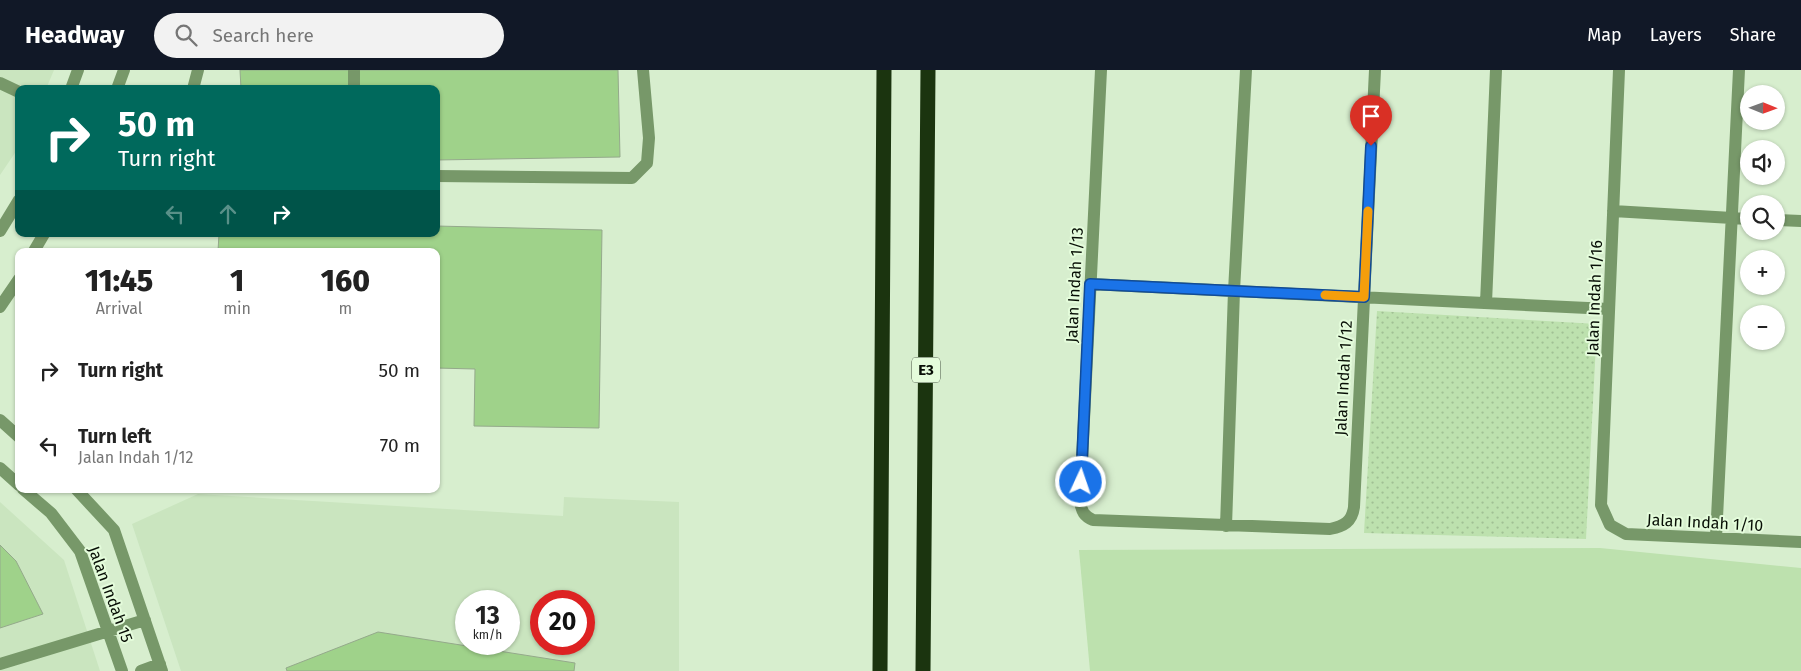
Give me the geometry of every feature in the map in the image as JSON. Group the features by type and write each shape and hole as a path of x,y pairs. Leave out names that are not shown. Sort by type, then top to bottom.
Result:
{"highway":[{"path":"880,671 884,70"},
{"name":"E3","path":"923,671 928,70"}],"street":[{"path":"72,85 78,70"},
{"path":"118,85 124,70"},
{"path":"194,85 198,70"},
{"path":"354,70 354,85"},
{"path":"440,176 632,178 647,162 649,138 643,70"},
{"name":"Jalan Indah 1/13","path":"1100,70 1081,511 1086,517 1093,520 1226,526"},
{"path":"1226,526 1234,290 1246,70"},
{"name":"Jalan Indah 1/12","path":"1226,526 1342,527 1352,515 1354,507 1374,70"},
{"path":"1486,303 1496,70"},
{"name":"Jalan Indah 1/16","path":"1610,525 1601,505 1619,70"},
{"path":"1716,538 1739,70"},
{"path":"0,84 15,90"},
{"path":"0,231 15,207"},
{"path":"1613,211 1740,218"},
{"path":"1785,220 1801,221"},
{"path":"36,248 42,237"},
{"path":"1090,284 1609,309"},
{"path":"0,307 15,285"},
{"path":"0,420 15,433"},
{"path":"0,468 15,481"},
{"name":"Jalan Indah 15","path":"28,493 51,513 80,551 122,671"},
{"name":"Jalan Indah 15","path":"80,493 114,530 161,668"},
{"name":"Jalan Indah 1/10","path":"1610,525 1626,534 1801,542"},
{"path":"0,664 145,620"},
{"path":"142,671 161,668"}],"shaded area":[{"path":"0,70 54,70 48,85 15,85 15,153 0,175"},
{"path":"1377,311 1597,324 1586,539 1364,533"},
{"path":"198,494 563,516 564,497 679,502 679,671 181,671 132,524"},
{"path":"0,502 64,560 100,671 0,671"},
{"path":"1600,548 1801,568 1801,671 1090,671 1079,550"}],"building":[{"path":"240,70 618,70 620,157 440,160 440,85 241,85"},
{"path":"440,226 602,230 599,428 474,426 475,369 440,368 440,248 218,248 219,237 440,237"},
{"path":"0,545 16,561 43,614 0,628"},
{"path":"378,632 455,644 455,655 520,654 575,663 574,671 287,671 286,668"}],"slow traffic":[{"path":"1325,295 1364,297 1368,211"}],"route":[{"path":"1081,482 1090,284 1364,297 1371,146"}]}
